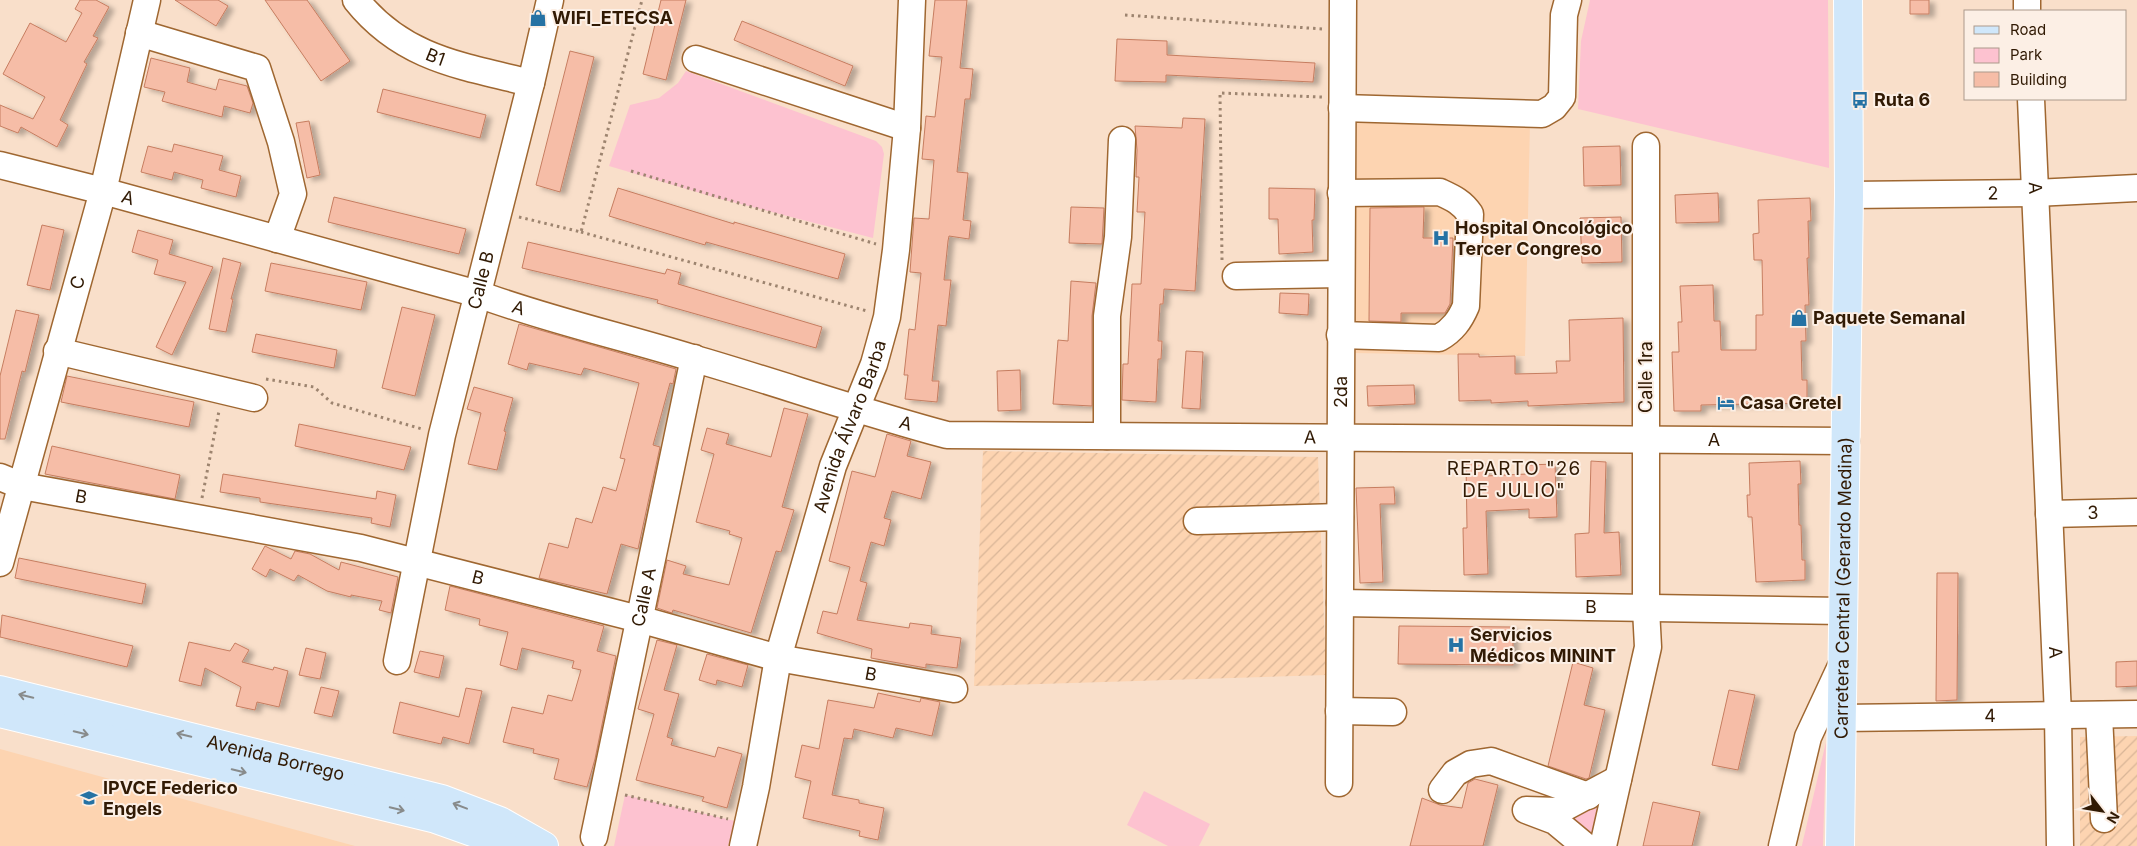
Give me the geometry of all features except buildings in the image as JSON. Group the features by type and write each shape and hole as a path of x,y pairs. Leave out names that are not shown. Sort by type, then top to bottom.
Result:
{"main road":[{"name":"Carretera Central (Gerardo Medina)","path":"1840,846 1849,195 1848,0"},
{"name":"Avenida Borrego","path":"0,690 442,799 500,821 544,846"},
{"name":"Avenida Borrego","path":"0,713 436,818 492,839 505,846"}],"street":[{"name":"C","path":"0,563 11,481 58,351 103,191 147,0"},
{"name":"B1","path":"356,0 369,16 393,36 419,51 442,61 531,83"},
{"name":"Calle B","path":"397,661 415,562 442,435 499,212 550,0"},
{"name":"Avenida Álvaro Barba","path":"746,835 778,658 833,466 854,409 874,364 886,316 896,250 907,128 912,0"},
{"name":"2da","path":"1339,782 1343,0"},
{"path":"1342,103 1542,114 1554,107 1562,97 1564,15 1568,0"},
{"path":"139,33 257,68 281,142 293,194 277,239"},
{"path":"696,59 907,128"},
{"name":"A","path":"2031,100 2058,715 2060,846"},
{"path":"1107,436 1107,316 1118,237 1122,140"},
{"name":"Calle 1ra","path":"1603,846 1648,647 1646,609 1646,146"},
{"name":"A","path":"0,165 103,191 478,294 509,305 694,358 854,409 947,435 1846,440"},
{"name":"2","path":"1849,195 2035,193 2137,188"},
{"path":"1340,335 1438,338 1450,332 1466,306 1470,214 1465,206 1440,192 1341,193"},
{"path":"1236,276 1341,274"},
{"path":"58,351 254,398"},
{"name":"Calle A","path":"594,837 694,358"},
{"name":"B","path":"11,481 361,548 639,619 778,658 954,689"},
{"name":"3","path":"2049,514 2137,512"},
{"path":"1197,521 1340,517"},
{"name":"B","path":"1340,603 1843,611"},
{"path":"1782,846 1808,737 1842,664"},
{"path":"1339,711 1393,712"},
{"name":"4","path":"1842,718 2137,714"},
{"path":"2099,715 2104,819"},
{"path":"1442,790 1455,773 1471,764 1491,761 1588,796"},
{"path":"1586,846 1555,821 1526,810 1558,811 1618,779"}],"path":[{"path":"581,232 642,0"},
{"path":"1126,15 1343,30"},
{"path":"1236,276 1222,272 1220,93 1342,103"},
{"path":"631,171 896,250"},
{"path":"499,212 581,232 886,316"},
{"path":"254,398 259,378 314,387 332,403 442,435"},
{"path":"198,518 222,390"},
{"path":"604,790 746,835"}],"shaded area":[{"name":"Hospital Oncológico Tercer Congreso","path":"1357,120 1530,123 1525,356 1353,353"},
{"path":"983,451 1318,457 1326,675 974,686"},
{"path":"2137,736 2137,846 2080,846 2080,737"},
{"name":"IPVCE Federico Engels","path":"0,749 355,846 0,846"}],"green space":[{"path":"1590,0 1828,0 1829,168 1578,109 1581,41"},
{"path":"686,71 876,141 882,147 884,154 873,238 717,198 609,166 630,105 659,98 678,83"},
{"path":"1826,742 1823,846 1802,846 1802,845"},
{"path":"1144,791 1210,824 1199,846 1168,846 1127,825"},
{"path":"625,795 735,821 728,846 614,846"},
{"path":"1606,803 1595,844 1569,820"}],"place":[{"name":"WIFI_ETECSA","path":"538,18"},
{"name":"Ruta 6","path":"1860,100"},
{"name":"Hospital Oncológico Tercer Congreso","path":"1441,238"},
{"name":"Paquete Semanal","path":"1799,318"},
{"name":"Casa Gretel","path":"1726,403"},
{"name":"Servicios Médicos MININT","path":"1456,645"},
{"name":"IPVCE Federico Engels","path":"89,798"}],"district":[{"name":"REPARTO \"26 DE JULIO\"","path":"1514,479"}]}
